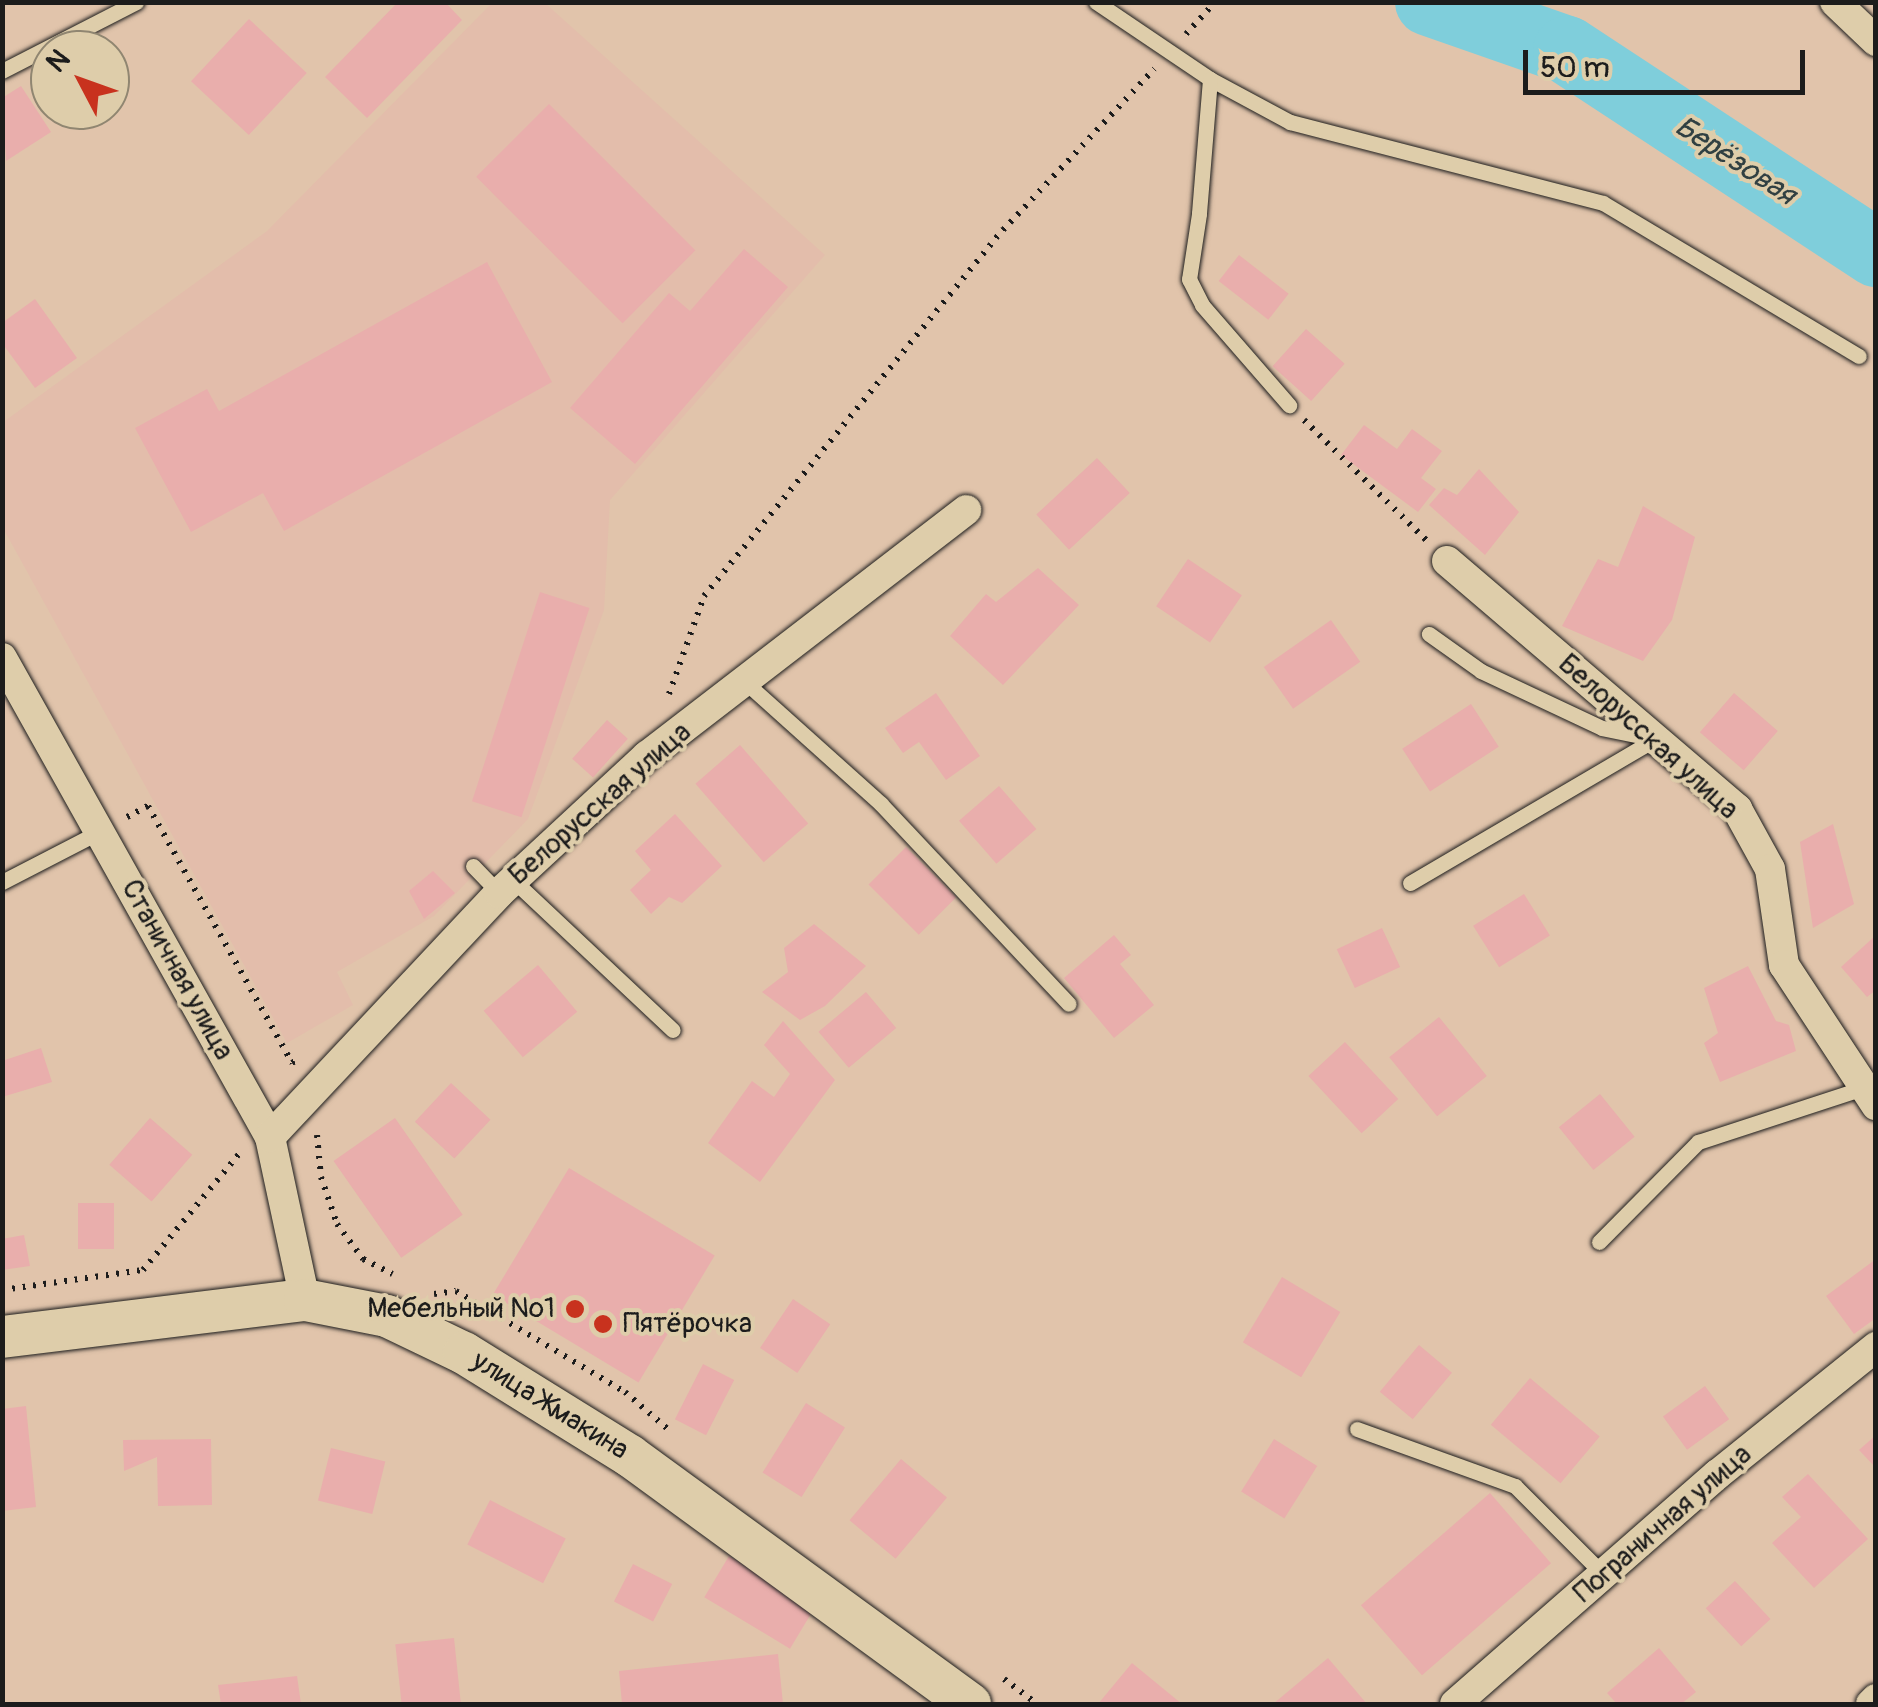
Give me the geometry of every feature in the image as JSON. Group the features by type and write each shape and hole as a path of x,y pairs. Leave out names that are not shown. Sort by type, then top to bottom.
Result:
{"street":[{"path":"1835,2 1876,41"},
{"name":"Белорусская улица","path":"270,1137 506,886 648,756 966,510"},
{"name":"Белорусская улица","path":"1447,562 1737,809 1770,869 1784,965 1869,1097"},
{"name":"Станичная улица","path":"2,658 270,1137 305,1300"},
{"name":"улица Жмакина","path":"2,1338 305,1300 387,1316 464,1353 630,1456 970,1704"},
{"name":"Пограничная улица","path":"1455,1704 1718,1474 1876,1347"}],"lane":[{"path":"2,71 136,2"},
{"path":"1096,2 1210,79 1290,122 1603,203 1859,356"},
{"path":"1210,79 1189,279 1202,305 1290,405"},
{"path":"1429,634 1481,671 1585,720 1655,738"},
{"path":"744,682 881,804 1070,1004"},
{"path":"1410,883 1655,738"},
{"path":"2,882 99,832"},
{"path":"473,866 506,886 673,1030"},
{"path":"1599,1242 1698,1142 1869,1097"},
{"path":"1357,1428 1515,1486 1604,1575"}],"path":[{"path":"648,756 704,596 1003,230 1215,2"},
{"path":"1290,405 1447,562"},
{"path":"99,832 148,806 292,1063 306,1051"},
{"path":"2,1290 142,1270 228,1170"}],"shaded area":[{"path":"492,3 545,3 825,255 610,500 604,610 528,819 434,916 337,972 353,1005 287,1043 3,528 2,423 267,231"}],"building":[{"path":"398,2 445,2 462,20 367,118 325,77"},
{"path":"249,19 307,73 249,135 191,81"},
{"path":"21,86 30,100 30,130 51,132 6,161 2,98"},
{"path":"549,104 695,250 623,323 476,177"},
{"path":"744,249 788,287 635,464 570,408 669,293 690,311"},
{"path":"1239,255 1289,294 1268,320 1219,281"},
{"path":"487,262 552,382 284,531 263,493 191,532 135,428 207,389 219,411"},
{"path":"35,299 77,358 35,388 2,343 2,323"},
{"path":"1306,329 1345,364 1311,401 1273,366"},
{"path":"1364,425 1397,449 1412,429 1442,451 1421,478 1436,489 1418,512 1341,455"},
{"path":"1097,458 1130,493 1069,550 1036,515"},
{"path":"1479,469 1519,512 1485,555 1429,505 1444,488 1457,495"},
{"path":"1643,506 1695,537 1672,620 1643,661 1562,626 1598,559 1618,567"},
{"path":"1188,559 1242,595 1210,643 1156,606"},
{"path":"1038,568 1079,605 1003,685 950,636 986,594 996,602"},
{"path":"540,592 589,608 521,817 472,801"},
{"path":"1331,620 1360,662 1293,709 1264,667"},
{"path":"936,693 980,756 946,780 919,742 903,753 885,728"},
{"path":"1734,693 1778,731 1744,770 1700,732"},
{"path":"1471,704 1499,747 1430,791 1402,749"},
{"path":"607,720 628,739 593,777 572,759"},
{"path":"740,745 808,823 764,862 695,784"},
{"path":"999,786 1036,829 996,864 959,821"},
{"path":"675,814 722,866 682,903 669,897 651,914 630,890 651,870 635,851"},
{"path":"1833,824 1854,904 1813,928 1800,842"},
{"path":"906,847 956,897 919,935 869,884"},
{"path":"433,871 455,893 424,919 409,891"},
{"path":"1524,894 1550,936 1499,967 1473,926"},
{"path":"814,924 866,966 825,1006 800,1020 762,992 788,972 784,948"},
{"path":"1382,928 1400,967 1355,988 1337,949"},
{"path":"1114,935 1131,955 1120,964 1154,1005 1114,1038 1064,978"},
{"path":"1876,935 1876,990 1867,997 1841,967"},
{"path":"538,965 577,1012 523,1057 484,1011"},
{"path":"1748,966 1776,1021 1789,1025 1796,1051 1720,1082 1704,1043 1718,1033 1704,988"},
{"path":"866,992 896,1028 849,1068 819,1032"},
{"path":"1439,1017 1487,1076 1437,1116 1389,1057"},
{"path":"783,1021 835,1080 760,1182 708,1143 752,1081 774,1097 790,1074 764,1045"},
{"path":"1345,1042 1398,1099 1362,1133 1308,1076"},
{"path":"41,1048 52,1082 2,1097 2,1061"},
{"path":"451,1083 490,1120 454,1159 415,1122"},
{"path":"1600,1094 1635,1137 1593,1170 1559,1127"},
{"path":"150,1118 192,1155 152,1202 109,1165"},
{"path":"395,1118 463,1215 401,1258 334,1161"},
{"path":"569,1168 715,1256 638,1382 493,1295"},
{"path":"78,1203 114,1203 114,1249 78,1249"},
{"path":"24,1235 30,1266 2,1270 2,1239"},
{"path":"1876,1259 1876,1318 1854,1334 1826,1296"},
{"path":"1282,1277 1340,1312 1301,1377 1243,1342"},
{"path":"793,1299 830,1324 797,1373 760,1348"},
{"path":"1419,1345 1452,1373 1413,1419 1380,1392"},
{"path":"703,1364 734,1380 706,1435 675,1419"},
{"path":"1530,1378 1600,1436 1561,1483 1491,1425"},
{"path":"1705,1386 1729,1419 1687,1450 1663,1417"},
{"path":"806,1403 845,1427 802,1497 763,1473"},
{"path":"26,1406 36,1507 2,1511 2,1409"},
{"path":"1876,1435 1876,1468 1859,1450"},
{"path":"211,1439 212,1505 158,1506 157,1457 124,1471 123,1440"},
{"path":"1274,1439 1317,1466 1284,1519 1241,1492"},
{"path":"331,1448 385,1462 372,1514 318,1500"},
{"path":"901,1459 947,1498 896,1559 850,1520"},
{"path":"1808,1474 1868,1539 1814,1588 1772,1543 1801,1517 1782,1497"},
{"path":"1490,1493 1551,1563 1422,1675 1361,1605"},
{"path":"490,1500 566,1539 543,1583 467,1545"},
{"path":"729,1556 815,1608 790,1649 704,1597"},
{"path":"633,1564 672,1584 653,1621 614,1601"},
{"path":"1735,1581 1770,1619 1741,1646 1706,1608"},
{"path":"454,1638 461,1704 402,1704 395,1644"},
{"path":"1659,1648 1696,1692 1681,1704 1617,1704 1607,1693"},
{"path":"778,1654 783,1704 622,1704 619,1671"},
{"path":"1328,1658 1367,1704 1273,1704"},
{"path":"1132,1663 1182,1704 1098,1704"},
{"path":"297,1676 301,1704 221,1704 218,1685"}],"waterway":[{"name":"Берёзовая","path":"1429,2 1567,50 1876,253"}],"place":[{"name":"Мебельный №1","path":"575,1309"},
{"name":"Пятёрочка","path":"603,1324"}]}
